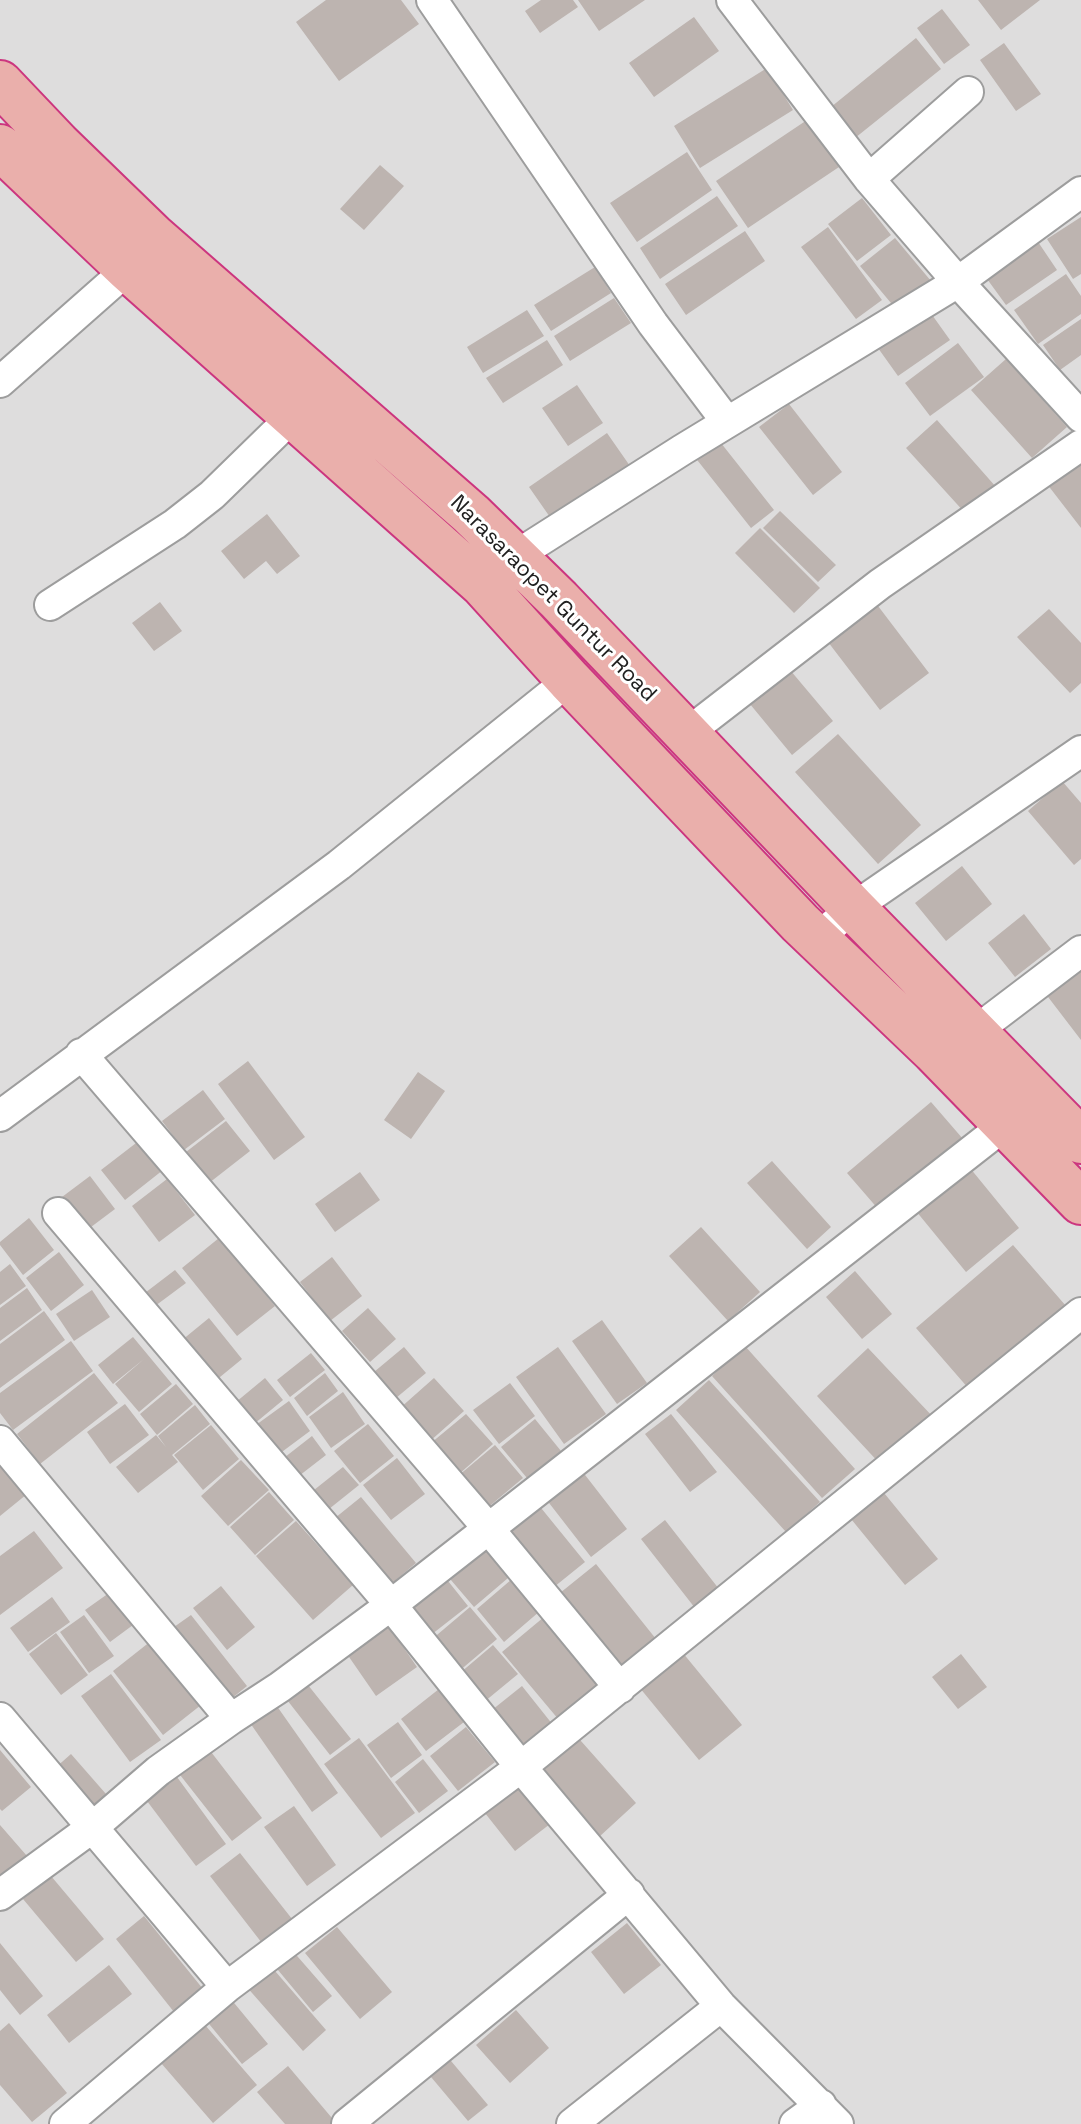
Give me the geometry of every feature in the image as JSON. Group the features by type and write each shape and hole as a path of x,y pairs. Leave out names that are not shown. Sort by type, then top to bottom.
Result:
{"highway":[{"name":"Narasaraopet Guntur Road","path":"0,83 153,236 471,514 559,600 973,1033 1081,1141"},
{"name":"Narasaraopet Guntur Road","path":"0,147 128,269 482,584 569,680 816,939 934,1051 1081,1202"}],"street":[{"path":"432,0 653,324 727,422"},
{"path":"732,0 869,179 1081,417"},
{"path":"869,179 968,92"},
{"path":"514,557 727,422 958,282 1081,192"},
{"path":"0,382 128,269"},
{"path":"50,605 200,505 293,416"},
{"path":"686,734 880,584 1081,445"},
{"path":"0,1116 339,865 569,680"},
{"path":"816,939 853,908 1081,751"},
{"path":"973,1033 1081,951"},
{"path":"81,1054 488,1528 620,1688"},
{"path":"0,1895 93,1827 158,1771 391,1605 1006,1124"},
{"path":"58,1213 391,1605 521,1767 721,2006 829,2114 795,2124"},
{"path":"65,2124 227,1987 521,1767 1081,1313"},
{"path":"0,1441 231,1719"},
{"path":"0,1718 227,1987"},
{"path":"347,2124 629,1894"},
{"path":"572,2124 721,2006"}],"shaded area":[{"path":"0,0 1081,0 1081,2124 0,2124"}],"building":[{"path":"326,0 401,0 419,24 339,81 296,22"},
{"path":"541,0 573,0 578,7 540,33 525,11"},
{"path":"578,0 645,0 599,31"},
{"path":"978,0 1040,0 1001,30"},
{"path":"942,9 970,45 944,64 917,28"},
{"path":"694,17 719,51 654,97 629,63"},
{"path":"916,38 941,69 855,138 831,107"},
{"path":"1004,43 1041,94 1016,111 980,60"},
{"path":"767,68 793,110 700,168 674,126"},
{"path":"807,120 839,167 748,228 716,181"},
{"path":"687,152 712,190 637,242 610,203"},
{"path":"380,165 404,186 364,230 340,209"},
{"path":"717,196 738,226 660,279 640,248"},
{"path":"862,198 891,235 857,261 828,224"},
{"path":"1081,217 1081,274 1073,279 1047,239"},
{"path":"828,227 882,300 856,319 801,247"},
{"path":"745,231 765,261 686,315 665,284"},
{"path":"1034,236 1057,270 1006,305 982,272"},
{"path":"895,238 931,281 896,309 860,266"},
{"path":"595,267 611,293 551,331 534,305"},
{"path":"1066,274 1081,296 1081,314 1038,344 1014,310"},
{"path":"614,298 631,323 570,361 554,336"},
{"path":"527,310 544,336 483,373 467,347"},
{"path":"930,312 950,340 898,376 878,348"},
{"path":"1081,319 1081,355 1060,370 1043,345"},
{"path":"547,340 563,365 503,403 486,378"},
{"path":"958,343 984,377 930,416 905,383"},
{"path":"1006,359 1067,427 1032,458 971,390"},
{"path":"577,385 603,423 568,446 542,408"},
{"path":"789,404 842,472 813,495 759,427"},
{"path":"937,420 996,487 966,514 906,448"},
{"path":"607,433 630,466 552,520 529,487"},
{"path":"717,438 774,510 751,528 694,456"},
{"path":"1081,458 1081,528 1047,484"},
{"path":"780,511 836,565 818,582 763,528"},
{"path":"267,514 300,556 277,574 266,561 244,579 221,551"},
{"path":"760,528 820,588 794,613 735,553"},
{"path":"160,602 182,631 154,651 132,623"},
{"path":"875,602 929,673 880,710 825,638"},
{"path":"1049,609 1081,643 1081,683 1070,693 1017,637"},
{"path":"785,664 833,721 792,755 745,698"},
{"path":"838,734 921,825 878,864 795,772"},
{"path":"1062,781 1081,803 1081,859 1074,865 1028,811"},
{"path":"962,866 992,904 946,941 915,903"},
{"path":"1024,914 1051,949 1015,977 988,943"},
{"path":"1081,965 1081,1040 1045,993"},
{"path":"248,1061 305,1137 274,1160 218,1084"},
{"path":"418,1072 445,1091 411,1139 384,1120"},
{"path":"203,1090 225,1119 184,1150 162,1121"},
{"path":"931,1102 963,1139 879,1210 847,1173"},
{"path":"226,1121 250,1151 209,1183 186,1152"},
{"path":"140,1140 163,1170 125,1200 101,1170"},
{"path":"772,1161 831,1227 807,1249 747,1183"},
{"path":"970,1168 1019,1228 966,1272 916,1211"},
{"path":"360,1172 380,1200 335,1232 315,1204"},
{"path":"90,1176 115,1209 87,1230 62,1197"},
{"path":"167,1179 195,1215 159,1242 132,1206"},
{"path":"29,1218 54,1250 23,1275 0,1242"},
{"path":"701,1227 760,1292 728,1321 669,1256"},
{"path":"219,1238 275,1306 237,1336 182,1268"},
{"path":"1013,1245 1066,1306 969,1389 916,1328"},
{"path":"59,1252 84,1285 51,1311 26,1278"},
{"path":"332,1257 362,1296 330,1321 300,1282"},
{"path":"10,1264 26,1286 0,1305 0,1272"},
{"path":"175,1270 186,1283 147,1312 137,1299"},
{"path":"855,1271 892,1314 862,1339 826,1297"},
{"path":"27,1288 42,1310 0,1341 0,1308"},
{"path":"92,1290 110,1317 74,1341 56,1314"},
{"path":"368,1308 396,1339 370,1362 342,1331"},
{"path":"44,1311 65,1340 0,1388 0,1344"},
{"path":"209,1318 242,1359 209,1386 176,1345"},
{"path":"602,1320 647,1383 617,1404 572,1341"},
{"path":"133,1337 172,1384 139,1412 115,1384 144,1359 113,1384 98,1365"},
{"path":"71,1341 93,1371 13,1430 0,1413 0,1393"},
{"path":"745,1346 855,1469 822,1498 712,1376"},
{"path":"404,1347 426,1373 396,1398 374,1372"},
{"path":"558,1347 606,1414 564,1444 516,1377"},
{"path":"868,1348 934,1418 882,1466 817,1396"},
{"path":"311,1353 325,1370 290,1397 277,1380"},
{"path":"94,1373 118,1403 40,1464 17,1434"},
{"path":"325,1373 338,1391 307,1416 294,1398"},
{"path":"265,1378 283,1400 248,1429 230,1407"},
{"path":"434,1378 464,1411 429,1442 399,1409"},
{"path":"709,1380 820,1502 786,1532 676,1410"},
{"path":"510,1383 535,1416 499,1444 473,1410"},
{"path":"176,1384 193,1404 157,1435 140,1414"},
{"path":"343,1392 365,1424 331,1448 309,1417"},
{"path":"289,1401 310,1431 271,1460 249,1430"},
{"path":"125,1404 149,1435 110,1464 87,1432"},
{"path":"195,1405 210,1424 172,1455 178,1462 138,1493 116,1467 156,1435 166,1447 158,1436"},
{"path":"466,1414 493,1444 458,1475 431,1443"},
{"path":"671,1414 717,1472 690,1492 645,1434"},
{"path":"535,1419 561,1451 527,1478 501,1447"},
{"path":"368,1424 394,1456 360,1483 334,1451"},
{"path":"211,1425 239,1459 203,1490 174,1455"},
{"path":"312,1436 326,1455 295,1479 280,1461"},
{"path":"495,1445 523,1478 486,1509 458,1476"},
{"path":"0,1450 32,1490 0,1516"},
{"path":"397,1458 425,1494 391,1520 363,1485"},
{"path":"241,1460 269,1490 228,1526 201,1496"},
{"path":"343,1467 359,1485 324,1513 309,1494"},
{"path":"582,1471 627,1529 591,1557 546,1499"},
{"path":"880,1488 938,1559 905,1585 847,1514"},
{"path":"269,1492 294,1520 255,1555 230,1527"},
{"path":"361,1497 416,1563 390,1585 335,1518"},
{"path":"537,1503 585,1562 554,1587 505,1529"},
{"path":"665,1520 719,1589 695,1608 641,1539"},
{"path":"296,1521 353,1585 313,1620 256,1556"},
{"path":"34,1531 63,1568 0,1615 0,1556"},
{"path":"480,1544 508,1578 474,1607 445,1573"},
{"path":"596,1564 656,1639 621,1668 560,1593"},
{"path":"444,1576 468,1606 427,1638 403,1609"},
{"path":"512,1579 540,1611 504,1642 477,1609"},
{"path":"221,1586 255,1627 227,1650 193,1608"},
{"path":"109,1593 133,1625 110,1642 85,1610"},
{"path":"52,1597 70,1622 28,1652 10,1628"},
{"path":"470,1607 497,1639 458,1672 431,1640"},
{"path":"84,1615 114,1656 89,1673 60,1632"},
{"path":"191,1615 247,1686 231,1699 174,1627"},
{"path":"544,1617 600,1685 559,1720 502,1652"},
{"path":"388,1625 417,1667 376,1696 347,1654"},
{"path":"56,1633 88,1675 61,1695 29,1654"},
{"path":"151,1641 201,1705 163,1735 113,1671"},
{"path":"493,1645 518,1674 484,1702 460,1673"},
{"path":"678,1647 742,1725 699,1760 635,1682"},
{"path":"961,1654 987,1687 958,1709 932,1677"},
{"path":"111,1674 161,1740 130,1762 81,1696"},
{"path":"304,1680 351,1739 330,1755 284,1696"},
{"path":"522,1686 553,1725 523,1749 492,1710"},
{"path":"439,1689 464,1722 426,1751 401,1719"},
{"path":"274,1702 338,1793 312,1812 248,1720"},
{"path":"398,1722 422,1755 391,1778 367,1745"},
{"path":"466,1727 495,1762 458,1791 430,1756"},
{"path":"573,1732 636,1803 599,1837 535,1765"},
{"path":"359,1738 415,1813 381,1838 324,1764"},
{"path":"208,1748 262,1818 232,1841 177,1771"},
{"path":"0,1750 31,1787 2,1811 0,1809"},
{"path":"71,1754 106,1794 89,1809 54,1769"},
{"path":"423,1759 448,1791 419,1813 395,1782"},
{"path":"177,1777 226,1844 196,1866 147,1801"},
{"path":"516,1781 550,1824 515,1851 481,1808"},
{"path":"294,1806 336,1865 307,1886 264,1827"},
{"path":"0,1825 27,1856 0,1879"},
{"path":"240,1853 296,1924 265,1947 210,1876"},
{"path":"51,1876 104,1939 76,1962 23,1899"},
{"path":"144,1916 203,1989 174,2012 116,1939"},
{"path":"627,1923 661,1965 624,1994 591,1952"},
{"path":"337,1927 392,1992 360,2019 305,1953"},
{"path":"0,1943 43,1996 20,2015 0,1990"},
{"path":"291,1949 332,1996 313,2012 273,1964"},
{"path":"269,1964 326,2030 303,2051 245,1985"},
{"path":"109,1965 132,1994 69,2043 47,2015"},
{"path":"230,1998 268,2044 242,2064 205,2019"},
{"path":"516,2010 549,2048 510,2083 476,2045"},
{"path":"9,2023 67,2093 32,2122 0,2085 0,2031"},
{"path":"205,2025 257,2085 213,2123 161,2063"},
{"path":"446,2055 488,2105 468,2121 426,2071"},
{"path":"288,2066 337,2124 285,2124 257,2092"}]}
